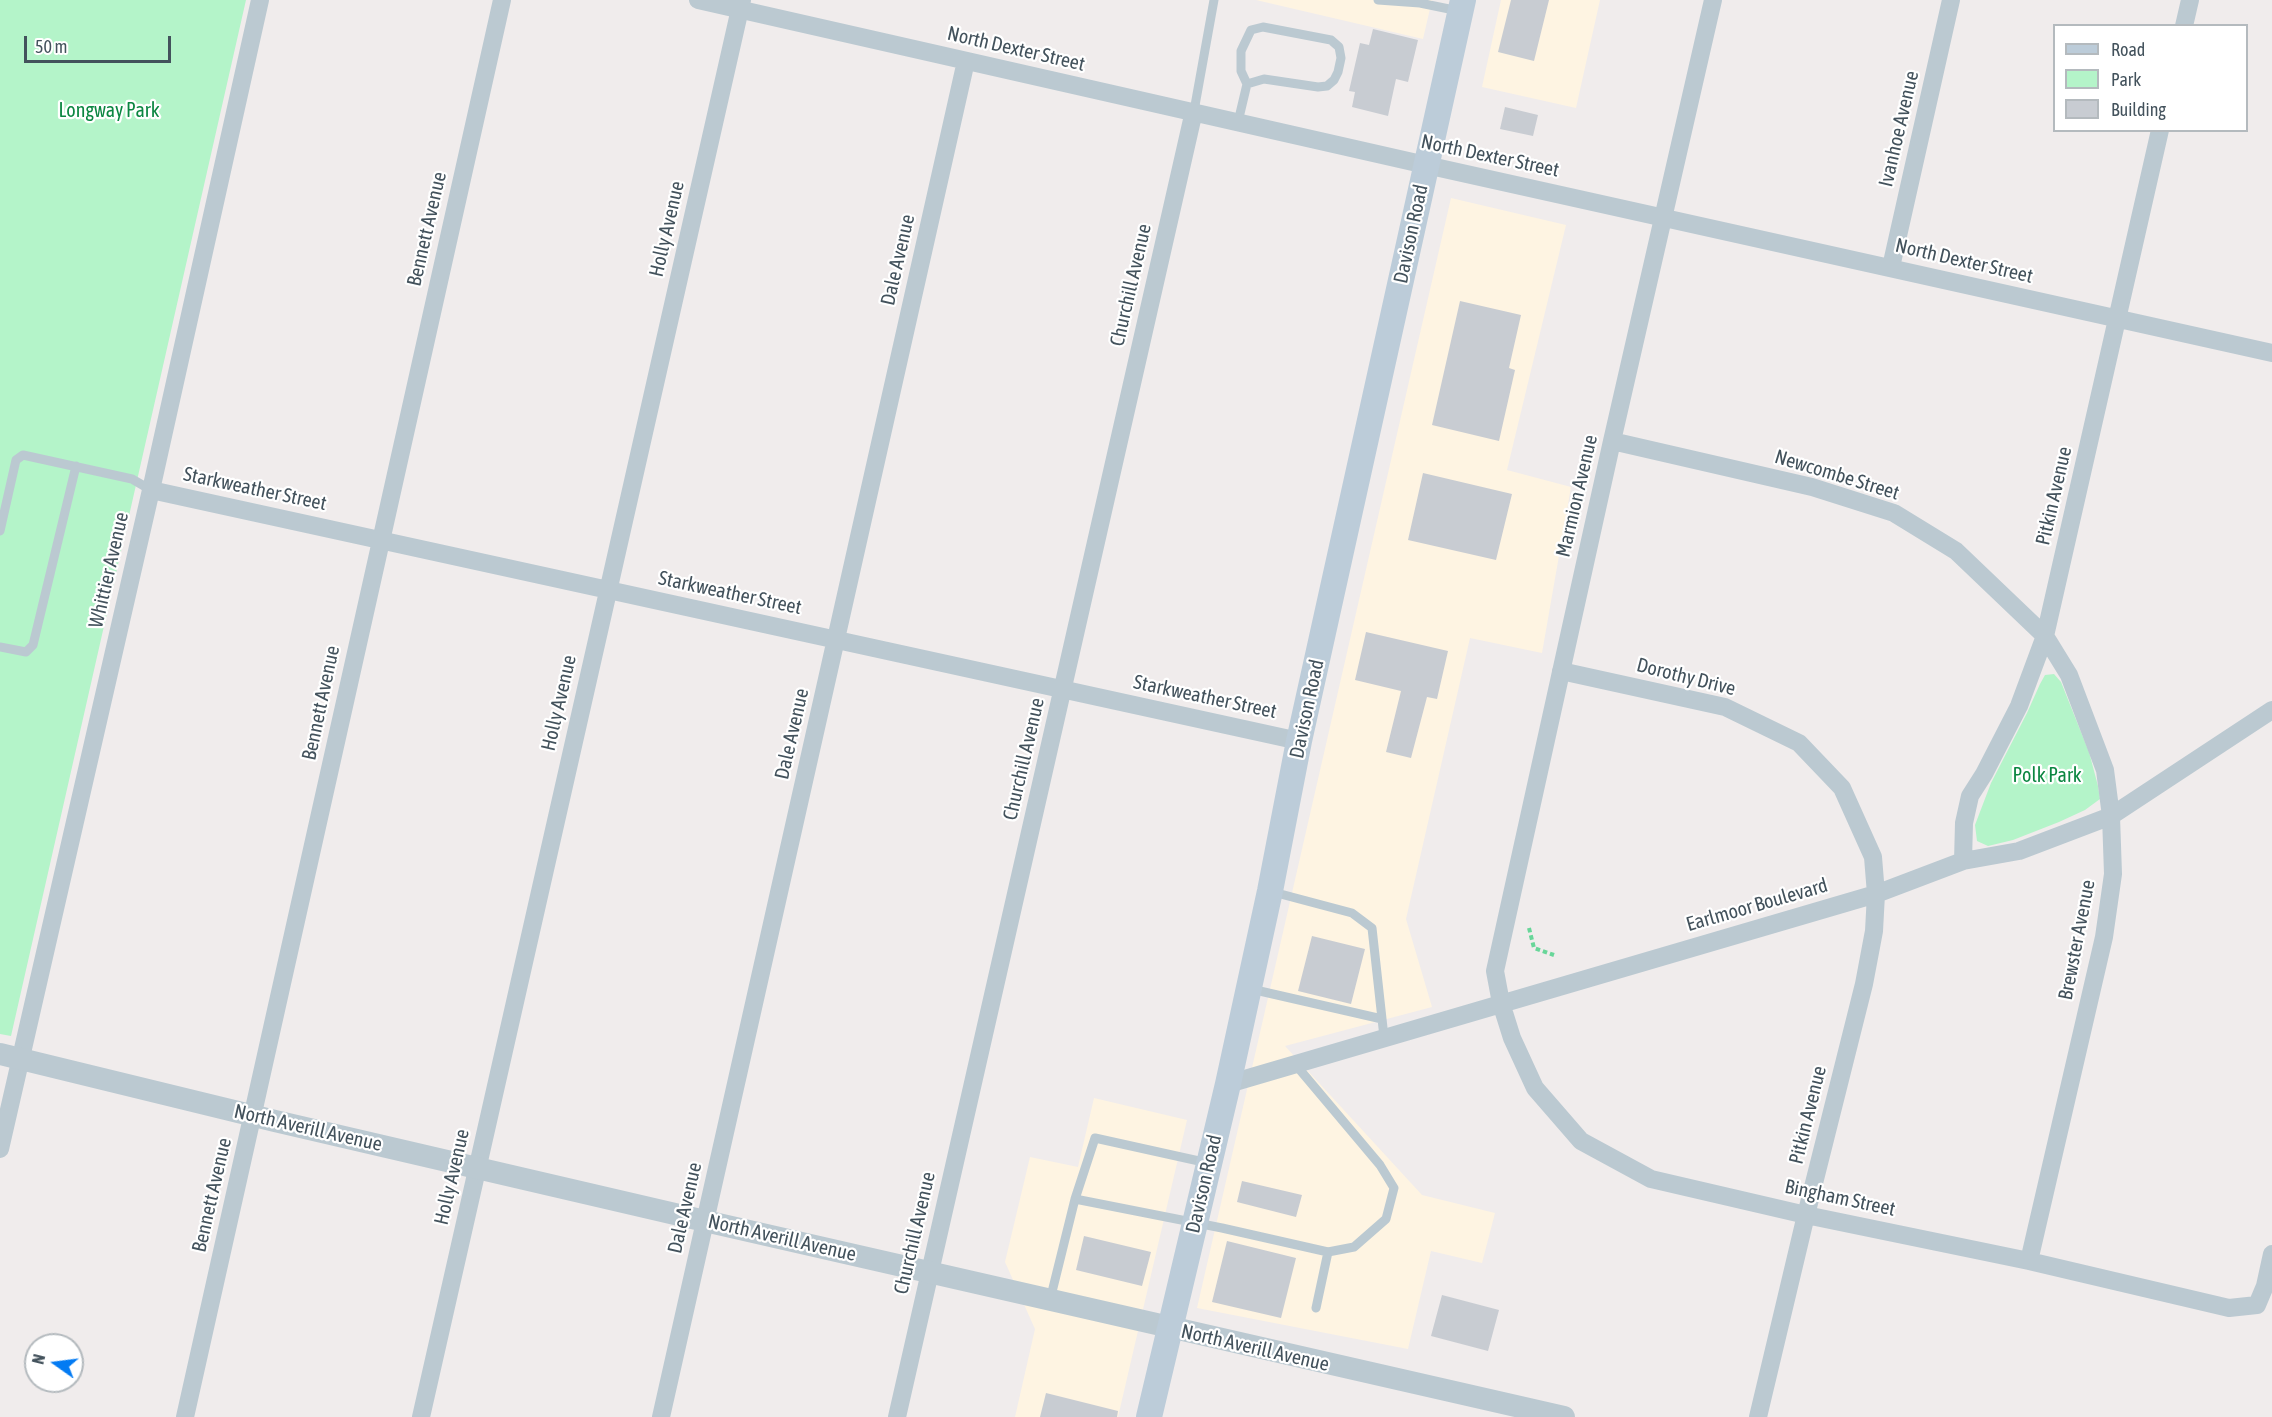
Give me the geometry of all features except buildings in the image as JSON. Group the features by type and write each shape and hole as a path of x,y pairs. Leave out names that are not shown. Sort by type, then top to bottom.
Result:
{"main road":[{"name":"Davison Road","path":"1149,1417 1270,891 1299,741 1462,6"}],"street":[{"name":"Whittier Avenue","path":"0,1149 10,1056 151,490 260,0"},
{"name":"Bennett Avenue","path":"184,1417 502,0"},
{"name":"North Dexter Street","path":"698,0 741,5 966,62 2272,353"},
{"name":"Marmion Avenue","path":"1501,1003 1495,971 1612,441 1713,0"},
{"name":"Ivanhoe Avenue","path":"1891,267 1951,0"},
{"path":"2184,24 2190,0"},
{"name":"Holly Avenue","path":"421,1417 741,5"},
{"name":"Dale Avenue","path":"661,1417 966,62"},
{"name":"Churchill Avenue","path":"897,1417 1194,111"},
{"name":"Pitkin Avenue","path":"1963,861 1964,823 1970,796 2019,706 2045,636 2160,132"},
{"name":"Newcombe Street","path":"1612,441 1812,487 1894,513 1956,551 2045,636"},
{"name":"Starkweather Street","path":"151,490 1299,741"},
{"name":"Brewster Avenue","path":"2029,1261 2104,937 2113,874 2111,816 2106,770 2069,675 2045,636"},
{"name":"Dorothy Drive","path":"1561,671 1725,706 1799,743 1842,788 1873,857 1876,894"},
{"name":"Earlmoor Boulevard","path":"1227,1084 1876,894 1963,861 2019,851 2111,816 2272,710"},
{"name":"Pitkin Avenue","path":"1758,1417 1864,984 1874,931 1876,894"},
{"name":"Bingham Street","path":"1501,1003 1512,1038 1535,1088 1581,1141 1651,1179 1806,1215 2029,1261 2229,1308 2257,1305 2265,1286 2272,1254"},
{"name":"North Averill Avenue","path":"10,1056 253,1116 930,1271 1168,1328 1564,1417"}],"lane":[{"path":"1194,111 1214,0"},
{"path":"1378,0 1462,6"},
{"path":"1238,122 1247,84 1241,71 1241,51 1251,30 1263,27 1331,40 1339,47 1341,58 1338,72 1327,86 1318,87 1263,79 1247,84"},
{"path":"0,531 16,460 23,455 132,478 151,490"},
{"path":"0,646 27,652 33,645 76,466"},
{"path":"1270,891 1352,913 1372,928 1384,1037"},
{"path":"1248,989 1382,1019"},
{"path":"1075,1199 1328,1252 1354,1247 1386,1219 1394,1188 1380,1165 1295,1064"},
{"path":"1050,1300 1075,1199 1095,1138 1209,1163"},
{"path":"1316,1308 1328,1252"}],"path":[{"path":"1529,928 1534,948 1554,955"}],"shaded area":[{"path":"1256,0 1432,0 1423,39"},
{"path":"1501,0 1600,0 1576,108 1482,87"},
{"path":"1451,198 1566,225 1507,470 1571,487 1542,653 1470,638 1406,919 1432,1007 1285,1046 1422,1195 1495,1213 1482,1263 1431,1251 1408,1349 1197,1308"},
{"path":"1094,1098 1187,1120 1118,1417 1015,1417 1035,1329 1005,1262 1030,1157 1078,1167"}],"green space":[{"name":"Longway Park","path":"0,0 246,0 11,1036 0,1034"},
{"name":"Polk Park","path":"2054,674 2061,682 2089,752 2100,799 2085,810 2059,822 2013,840 1988,846 1977,841 1975,825 1991,783 2045,675"}]}
